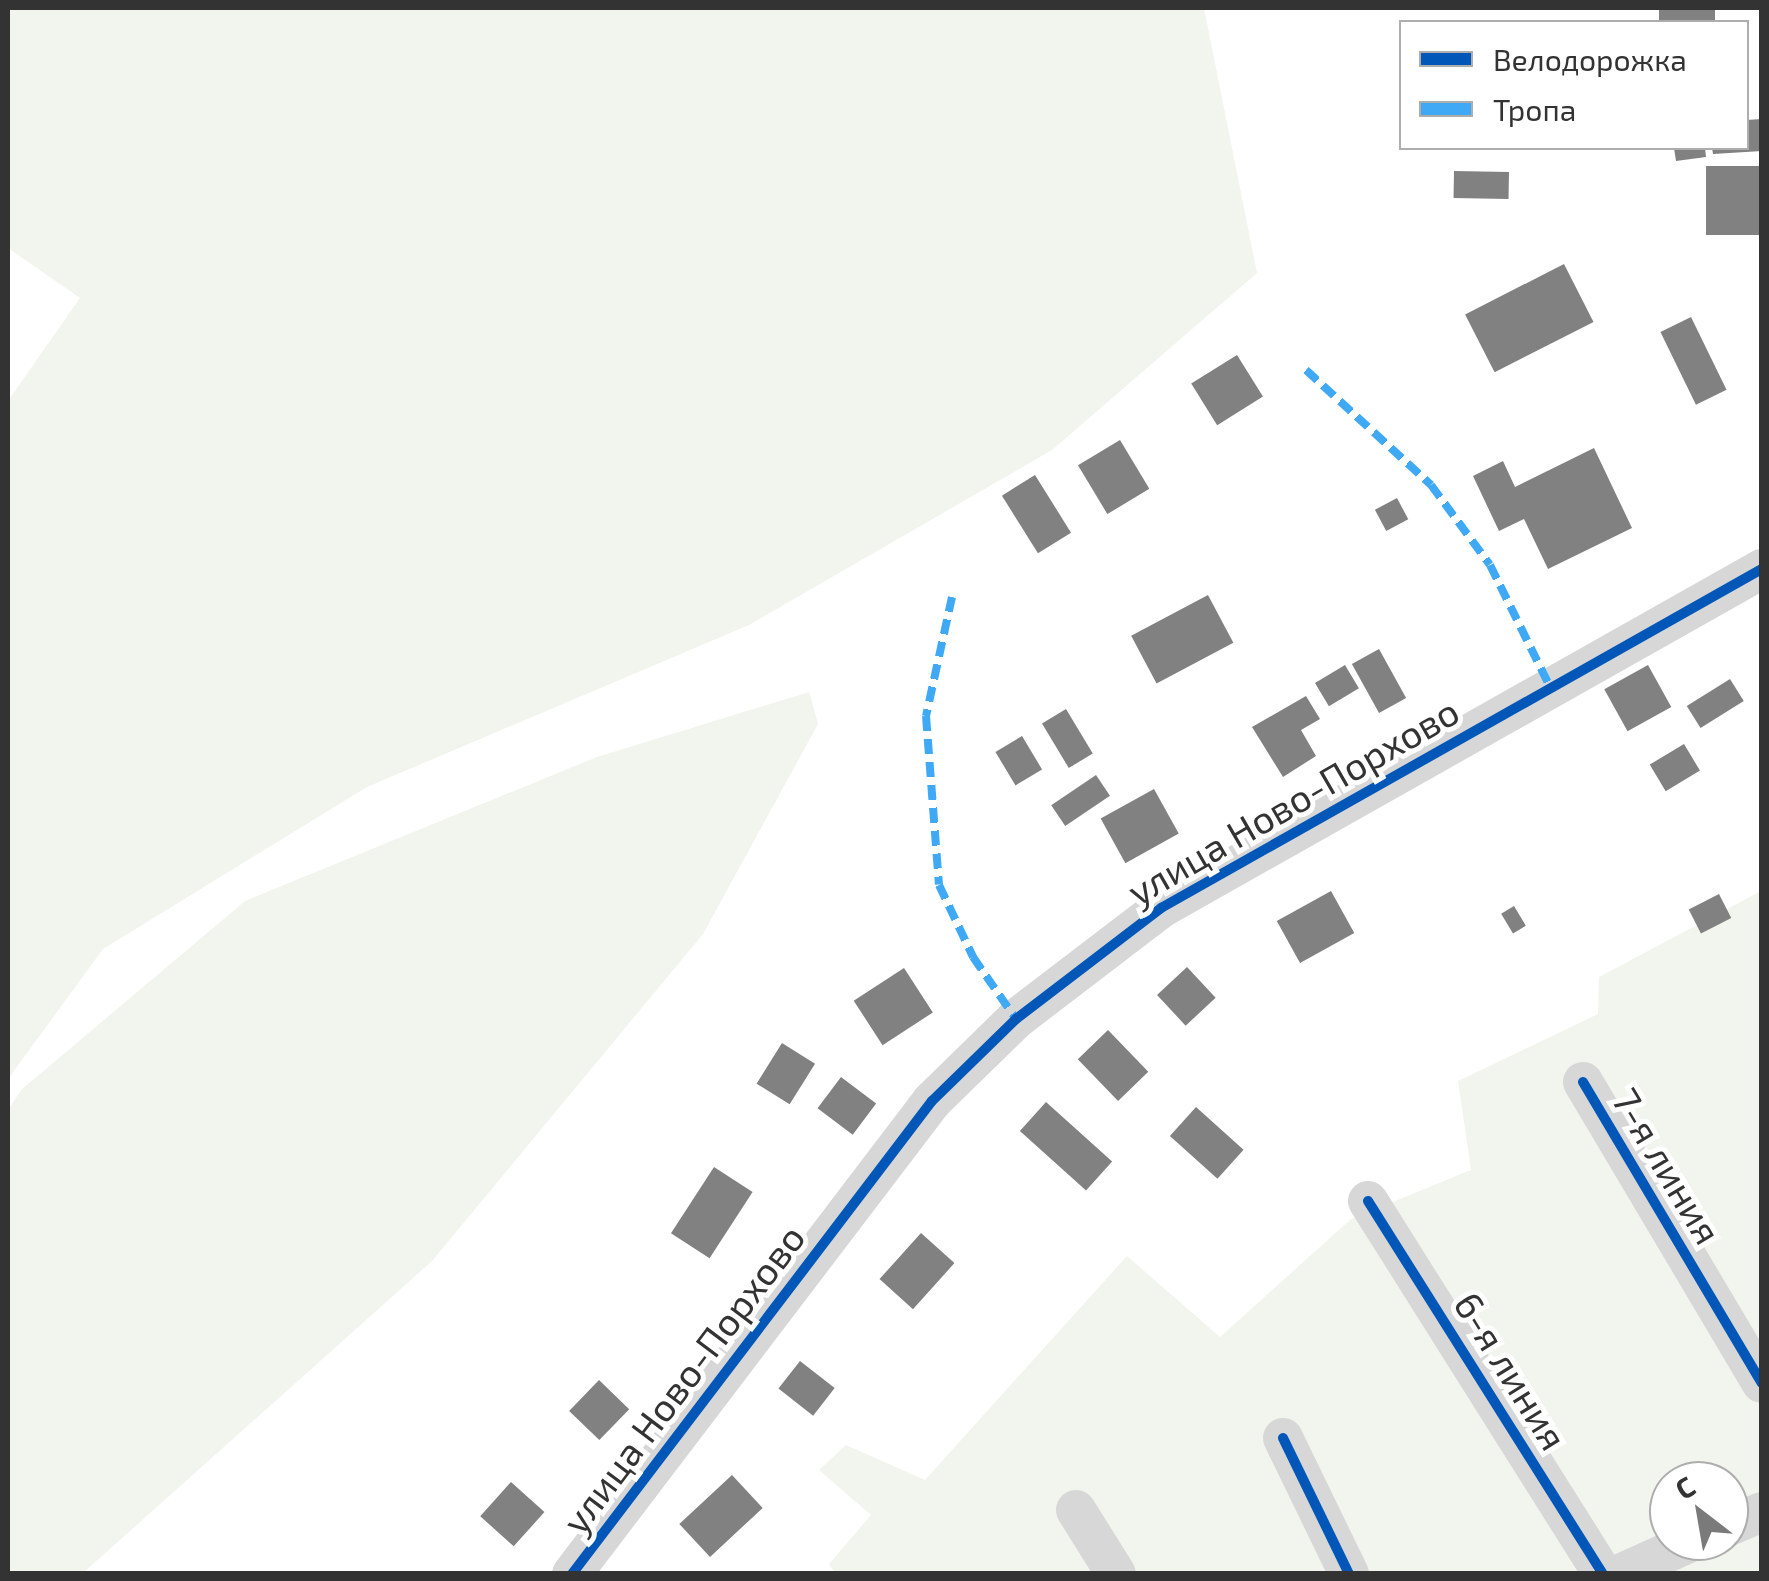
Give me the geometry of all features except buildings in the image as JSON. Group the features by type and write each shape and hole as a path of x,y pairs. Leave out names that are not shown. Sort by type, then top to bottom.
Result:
{"street":[{"name":"улица Ново-Порхово","path":"572,1574 932,1101 1016,1019 1161,908 1762,569"},
{"name":"7-я линия","path":"1583,1082 1762,1382"},
{"name":"6-я линия","path":"1368,1201 1602,1574"},
{"path":"1283,1438 1349,1574"},
{"path":"1076,1510 1116,1574"}],"shaded area":[{"path":"8,8 1204,8 1257,273 1052,450 749,625 367,787 103,949 8,1079 8,401 80,298 8,248"},
{"path":"809,692 818,724 703,934 432,1261 83,1573 8,1573 8,1110 21,1090 245,901 597,757"},
{"path":"1761,891 1761,1573 835,1573 829,1564 871,1515 819,1470 846,1445 925,1480 1127,1256 1220,1337 1351,1219 1471,1170 1458,1081 1598,1014 1599,977"}],"marked path":[{"path":"1306,370 1431,485 1490,565 1551,689"},
{"path":"952,597 926,716 939,885 973,957 1016,1019"}],"cycle path":[{"path":"572,1574 932,1101 1016,1019 1161,908 1762,569"},
{"path":"1583,1082 1762,1383"},
{"path":"1368,1201 1603,1574"},
{"path":"1283,1438 1349,1574"}]}
